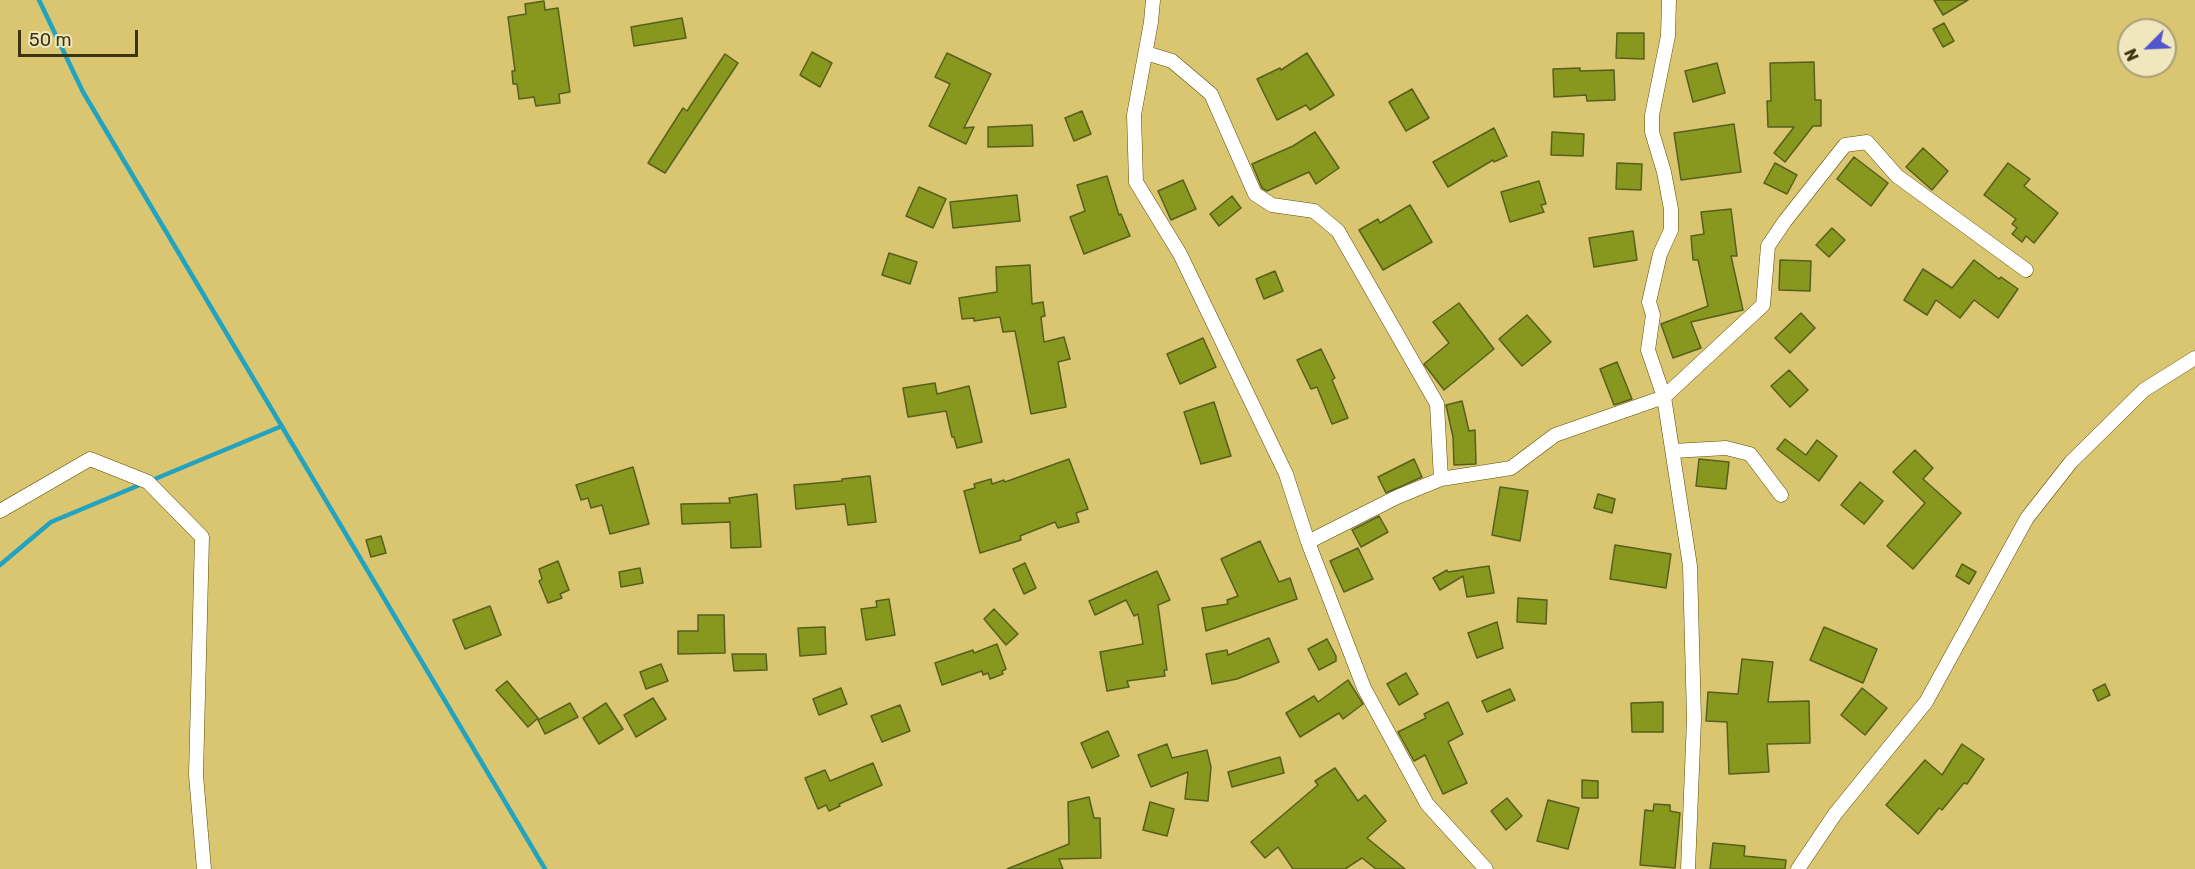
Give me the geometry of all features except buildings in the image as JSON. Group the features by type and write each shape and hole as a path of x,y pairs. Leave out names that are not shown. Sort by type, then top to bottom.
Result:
{"street":[{"path":"1153,0 1134,115 1136,182 1180,254 1281,463 1308,542 1364,688 1427,804 1486,869"},
{"path":"1669,0 1668,36 1652,114 1652,132 1664,172 1671,208 1671,230 1660,254 1649,302 1653,315 1648,350 1664,397 1690,566 1694,719 1688,869"},
{"path":"1146,53 1172,61 1211,94 1255,194 1272,205 1314,211 1338,231 1437,404 1441,479"},
{"path":"1308,542 1397,497 1441,479 1511,468 1556,435 1664,397 1763,305 1768,246 1845,145 1867,142 1896,176 2026,270"},
{"path":"1798,869 1835,814 1926,702 2027,518 2071,462 2144,390 2195,358"},
{"path":"1673,451 1726,448 1750,454 1781,495"},
{"path":"0,511 90,459 148,482 202,537 196,775 204,869"}],"waterway":[{"path":"39,0 83,92 545,869"},
{"path":"150,481 282,426"},
{"path":"0,565 51,522 142,484"}]}
